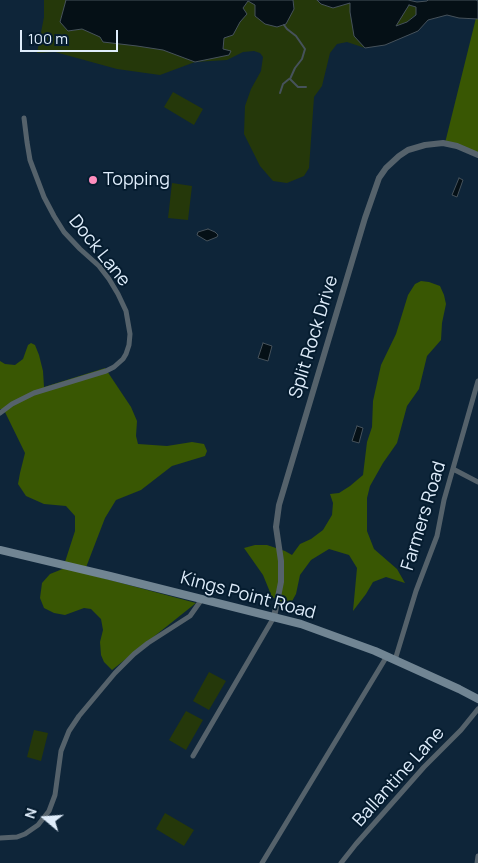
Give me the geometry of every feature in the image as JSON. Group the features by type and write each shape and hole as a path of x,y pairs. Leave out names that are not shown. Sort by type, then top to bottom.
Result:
{"main road":[{"name":"Kings Point Road","path":"0,550 315,628 387,656 478,699"}],"street":[{"name":"Dock Lane","path":"0,413 12,404 34,393 114,367 126,354 130,334 126,311 109,279 99,266 64,232 44,197 30,160 24,118"},
{"name":"Split Rock Drive","path":"274,617 280,582 281,561 276,527 279,505 367,211 379,178 386,168 399,156 408,150 425,145 443,142 478,155"},
{"name":"Farmers Road","path":"395,660 416,591 437,536 444,500 478,381"},
{"path":"453,468 478,482"},
{"path":"0,838 16,838 25,834 38,825 49,812 55,795 61,750 68,731 115,673 134,654 190,616 202,599"},
{"path":"193,756 274,617"},
{"path":"262,863 387,656"},
{"name":"Ballantine Lane","path":"341,863 424,767 478,709"},
{"path":"476,863 478,856"}],"green space":[{"path":"44,0 248,0 294,9 293,0 317,0 321,4 350,3 354,35 365,48 347,42 337,44 330,53 322,86 314,97 309,168 304,176 287,183 273,181 260,166 244,134 245,106 251,89 261,71 263,57 260,53 254,51 243,52 227,60 195,62 160,75 117,69 55,52 37,53 44,17"},
{"path":"409,5 416,7 416,14 407,22 395,26"},
{"path":"476,18 478,19 478,155 445,143"},
{"path":"173,92 203,109 194,125 164,107"},
{"path":"172,183 192,186 188,220 168,218"},
{"path":"421,281 440,286 444,295 446,304 441,340 427,356 419,389 407,406 397,443 370,486 367,498 367,531 374,549 397,569 405,583 386,577 373,582 353,611 357,568 349,555 329,549 311,560 300,575 296,594 291,603 283,603 272,597 263,575 244,548 255,545 267,545 292,555 300,544 323,530 332,515 333,503 330,494 339,493 363,475 367,442 372,427 373,401 381,365 396,334 408,295 415,284"},
{"path":"31,343 35,345 39,355 44,387 105,368 131,407 137,421 136,436 138,444 167,446 192,442 204,444 207,451 205,456 172,466 141,490 116,500 105,518 85,570 64,565 75,531 75,516 66,506 44,504 26,496 18,484 25,453 4,410 0,409 0,361 5,364 15,365 23,359 28,345"},
{"path":"65,568 196,603 112,670 104,662 101,655 100,642 103,630 101,619 91,609 84,608 65,615 54,613 44,608 40,598 42,583 50,574"},
{"path":"209,672 226,681 209,710 193,701"},
{"path":"186,711 203,720 186,750 169,740"},
{"path":"34,730 48,733 41,761 27,757"},
{"path":"165,813 194,830 184,846 156,829"}],"shaded area":[{"path":"66,0 293,0 294,9 286,24 277,27 265,24 255,16 255,5 248,1 243,8 247,14 233,35 224,38 223,49 231,51 229,55 195,62 163,50 103,42 100,37 82,29 68,31 60,22"},
{"path":"317,0 408,0 417,2 428,0 476,0 478,1 478,19 447,15 428,20 418,31 385,45 365,48 354,36 350,3 333,8 321,4","holes":["409,5 416,7 416,15 407,22 396,26"]},
{"path":"459,178 463,180 457,197 452,195"},
{"path":"208,229 215,232 218,235 217,237 207,241 197,235 198,232"},
{"path":"263,343 272,346 268,361 258,358"},
{"path":"357,426 363,428 359,443 352,441"}],"waterway":[{"path":"284,25 296,36 305,49 302,59 290,79 298,87 306,87"},
{"path":"280,93 283,84 289,79"}],"place":[{"name":"Topping","path":"93,180"}]}
